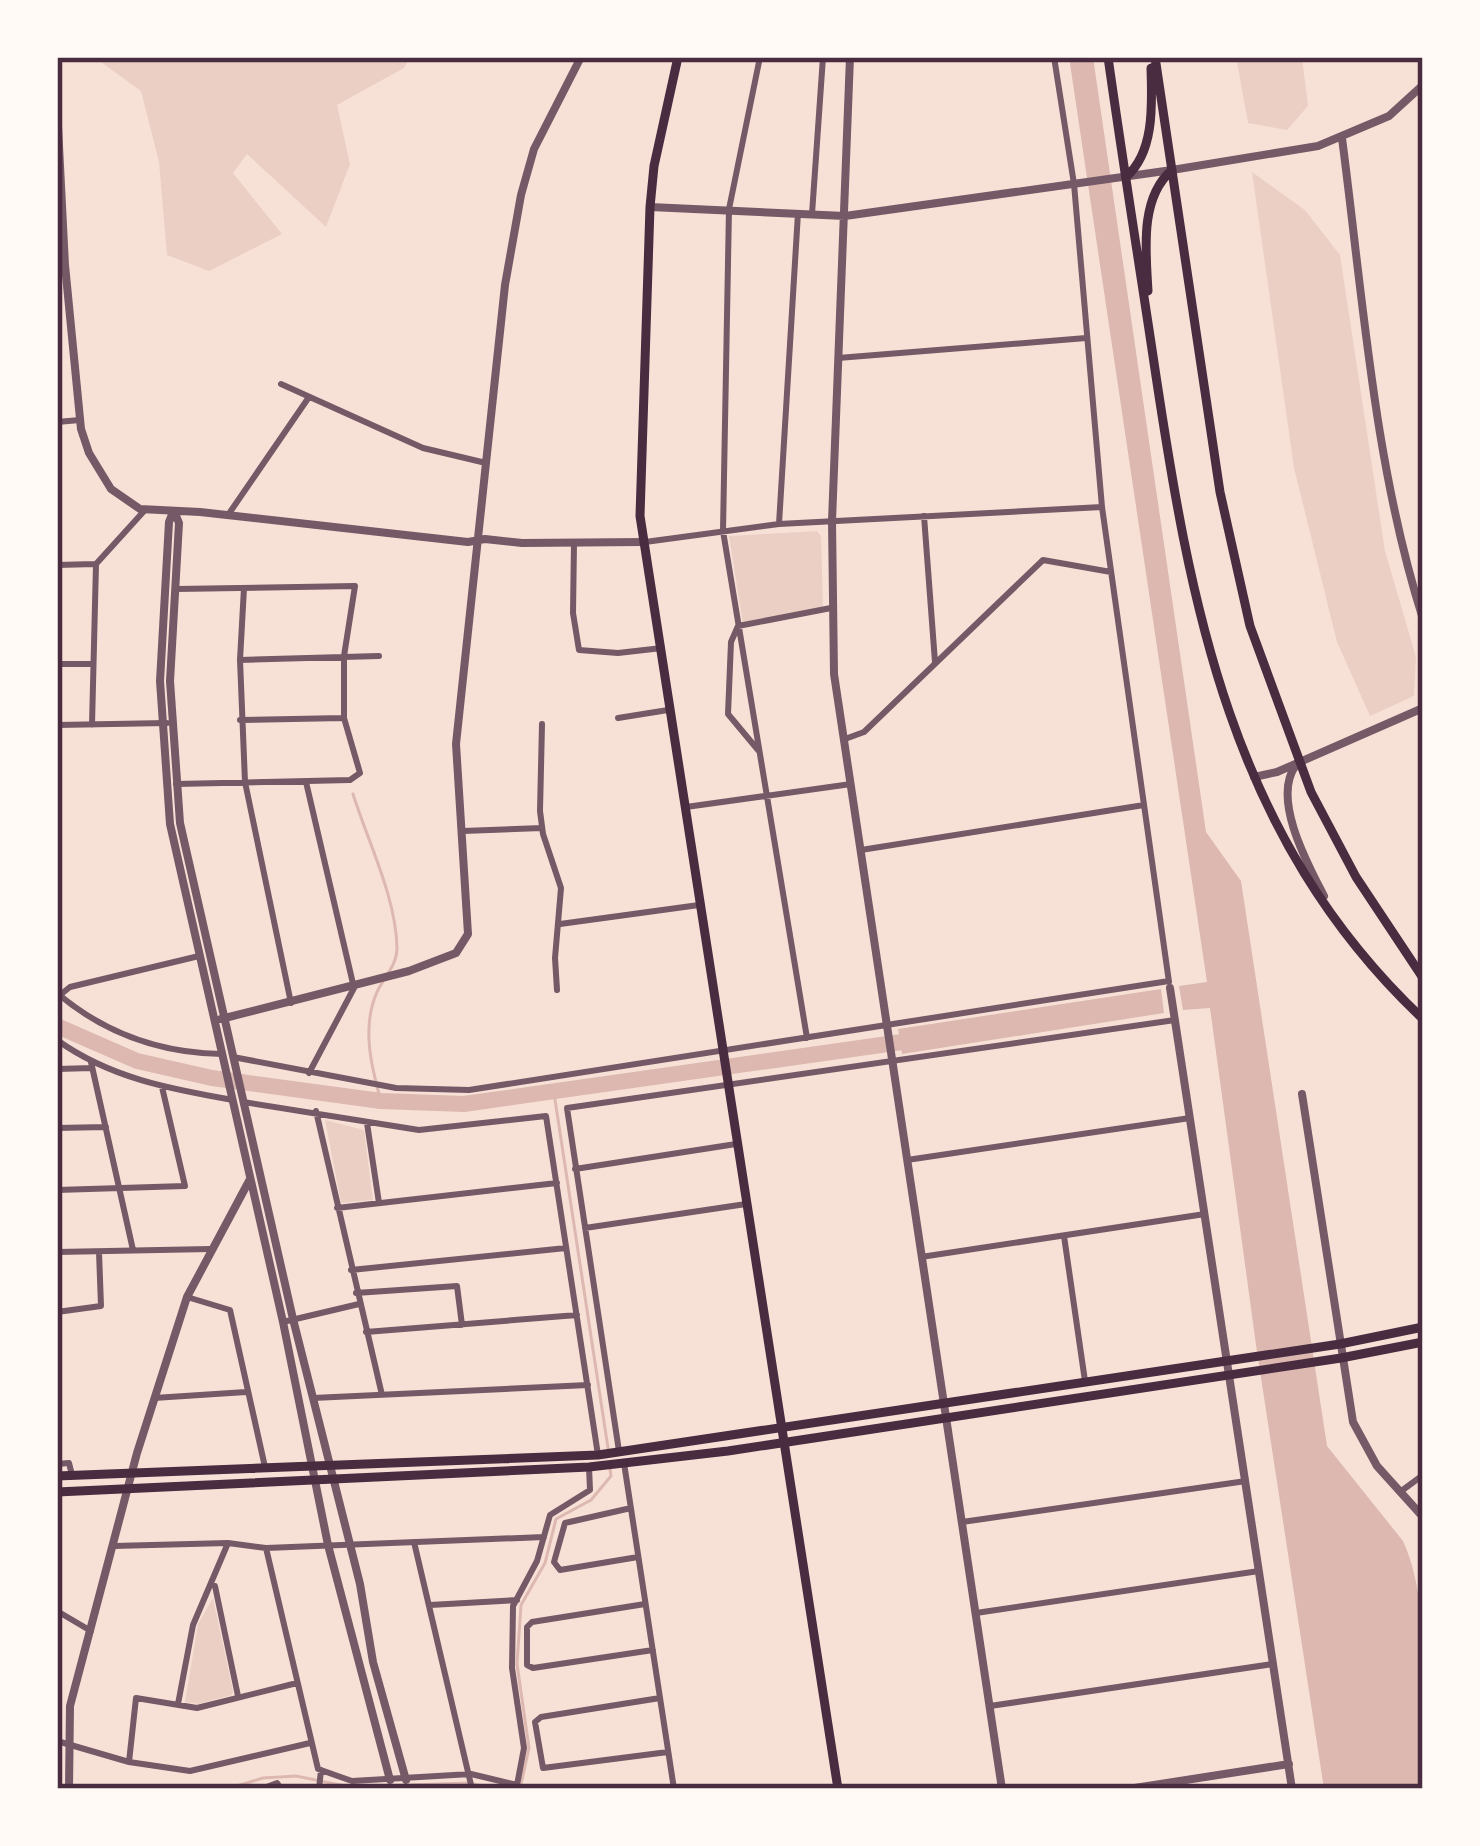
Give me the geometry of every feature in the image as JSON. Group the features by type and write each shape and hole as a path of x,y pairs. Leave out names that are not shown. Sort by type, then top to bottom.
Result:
{"main road":[{"path":"679,57 654,166 650,207 639,490 838,1789"},
{"path":"1108,57 1192,590 1220,690 1254,777 1293,855 1339,925 1423,1019"},
{"path":"1126,177 1138,164 1148,133 1152,57"},
{"path":"1152,57 1230,546 1258,656 1298,764 1356,877 1423,978"},
{"path":"1151,345 1147,236 1158,188 1172,170"},
{"path":"57,1476 329,1463 622,1458 784,1442 1085,1382 1423,1327"},
{"path":"57,1492 589,1467 782,1428 1228,1374 1423,1342"}],"street":[{"path":"219,1019 353,988 446,959 462,946 469,920 455,744 505,285 521,195 540,135 581,57"},
{"path":"760,57 729,209 723,531 807,1037"},
{"path":"812,214 823,57"},
{"path":"850,57 832,521 834,674 1002,1789"},
{"path":"1054,57 1074,184 1102,507 1292,1789"},
{"path":"650,207 845,216 1172,170 1342,138 1389,116 1423,85"},
{"path":"57,106 61,268 80,420 89,453 111,490 145,510 477,541 574,543 644,542 779,524 1102,507"},
{"path":"1342,138 1389,484 1423,619"},
{"path":"779,524 798,213"},
{"path":"838,358 1086,338"},
{"path":"281,384 423,448 486,463"},
{"path":"228,515 309,397"},
{"path":"57,422 80,420"},
{"path":"92,725 96,564 145,510"},
{"path":"174,511 179,523 166,723 187,859 222,1054 238,1101 288,1320 328,1545 390,1780"},
{"path":"174,511 169,523 166,723 170,824 199,956 233,1057 238,1101"},
{"path":"924,516 935,663"},
{"path":"574,543 579,650 618,653 662,648"},
{"path":"845,739 864,732 1043,560 1111,572"},
{"path":"57,565 96,564"},
{"path":"175,784 350,779 360,773 344,718 344,656 355,586 176,589"},
{"path":"244,588 240,660 245,782 291,1003"},
{"path":"738,626 831,608"},
{"path":"738,626 731,642 728,714 761,754"},
{"path":"240,660 379,656"},
{"path":"57,664 93,664"},
{"path":"1254,777 1298,764 1423,708"},
{"path":"618,718 672,710"},
{"path":"241,720 344,718"},
{"path":"57,725 166,723"},
{"path":"542,724 542,828 561,888 557,990"},
{"path":"1298,764 1289,782 1295,832 1339,925"},
{"path":"306,781 353,988 308,1073"},
{"path":"686,808 851,784"},
{"path":"861,850 1144,805"},
{"path":"463,831 542,828"},
{"path":"560,924 700,905"},
{"path":"199,956 70,987 58,994 135,1040 166,1049 222,1054"},
{"path":"233,1057 396,1088 469,1090 1170,984"},
{"path":"674,1789 566,1108 1174,1017"},
{"path":"57,1040 92,1065 162,1088 367,1124 419,1130 567,1112"},
{"path":"57,1069 92,1065"},
{"path":"92,1065 133,1250"},
{"path":"57,1190 185,1186 162,1088"},
{"path":"1302,1094 1341,1358 1357,1432 1377,1466 1423,1517"},
{"path":"316,1112 382,1395"},
{"path":"546,1116 598,1455"},
{"path":"907,1160 1190,1118"},
{"path":"367,1124 379,1203"},
{"path":"57,1128 106,1127"},
{"path":"575,1168 736,1144"},
{"path":"69,1789 62,1742 154,1398 187,1298 210,1249 255,1176"},
{"path":"338,1208 557,1183"},
{"path":"586,1228 746,1204"},
{"path":"921,1257 1204,1214"},
{"path":"1064,1236 1085,1382"},
{"path":"351,1270 566,1248"},
{"path":"57,1252 210,1249"},
{"path":"57,1312 101,1306 99,1251"},
{"path":"356,1293 457,1286 462,1324"},
{"path":"187,1298 230,1310 265,1467"},
{"path":"288,1320 359,1304"},
{"path":"366,1333 577,1315"},
{"path":"288,1320 313,1398 406,1780"},
{"path":"313,1398 588,1385"},
{"path":"154,1398 248,1392"},
{"path":"57,1464 69,1463 72,1475"},
{"path":"321,1770 352,1780 471,1774 517,1785 524,1748 512,1668 517,1600 538,1561 550,1515 590,1490 589,1467"},
{"path":"1400,1492 1423,1474"},
{"path":"962,1522 1246,1481"},
{"path":"631,1508 565,1523 554,1562 560,1570 638,1557"},
{"path":"114,1546 229,1543 266,1548 544,1537"},
{"path":"414,1542 472,1789"},
{"path":"178,1704 193,1625 229,1543"},
{"path":"266,1548 321,1770 319,1789"},
{"path":"976,1613 1259,1571"},
{"path":"214,1582 239,1697"},
{"path":"430,1605 517,1600"},
{"path":"645,1604 532,1622 527,1627 527,1665 533,1668 652,1650"},
{"path":"57,1611 91,1631"},
{"path":"990,1706 1273,1664"},
{"path":"129,1762 136,1698 197,1708 297,1683"},
{"path":"660,1698 541,1717 535,1722 543,1768 668,1752"},
{"path":"62,1742 129,1762 190,1771 311,1743"},
{"path":"1128,1789 1288,1764"},
{"path":"262,1789 277,1783 281,1789"}],"shaded area":[{"path":"94,57 410,57 404,68 337,105 350,164 326,227 247,154 233,173 282,234 209,271 167,255 159,162 141,91"},
{"path":"1069,57 1093,57 1206,832 1241,881 1327,1446 1403,1541 1419,1597 1424,1663 1423,1789 1324,1789 1210,1008 1183,1010 1179,986 1207,982"},
{"path":"1236,57 1302,57 1308,106 1287,130 1248,123"},
{"path":"1252,172 1305,210 1340,255 1385,551 1416,657 1414,696 1370,716 1337,642 1294,468"},
{"path":"817,531 823,608 743,624 729,536"},
{"path":"1161,989 1164,1013 902,1054 898,1029"},
{"path":"325,1120 364,1130 373,1200 341,1203"},
{"path":"213,1598 232,1695 198,1704 185,1702 198,1624"}],"waterway":[{"path":"353,794 387,890 397,948 370,1017 371,1060 381,1101"},
{"path":"57,1026 137,1061 212,1078 381,1101 464,1104 923,1039"},
{"path":"554,1093 608,1448"},
{"path":"520,1789 529,1748 517,1664 521,1605 545,1563 556,1519 591,1500 611,1476 610,1469"},
{"path":"227,1789 263,1778 296,1776 350,1787 468,1783 497,1789"}]}
